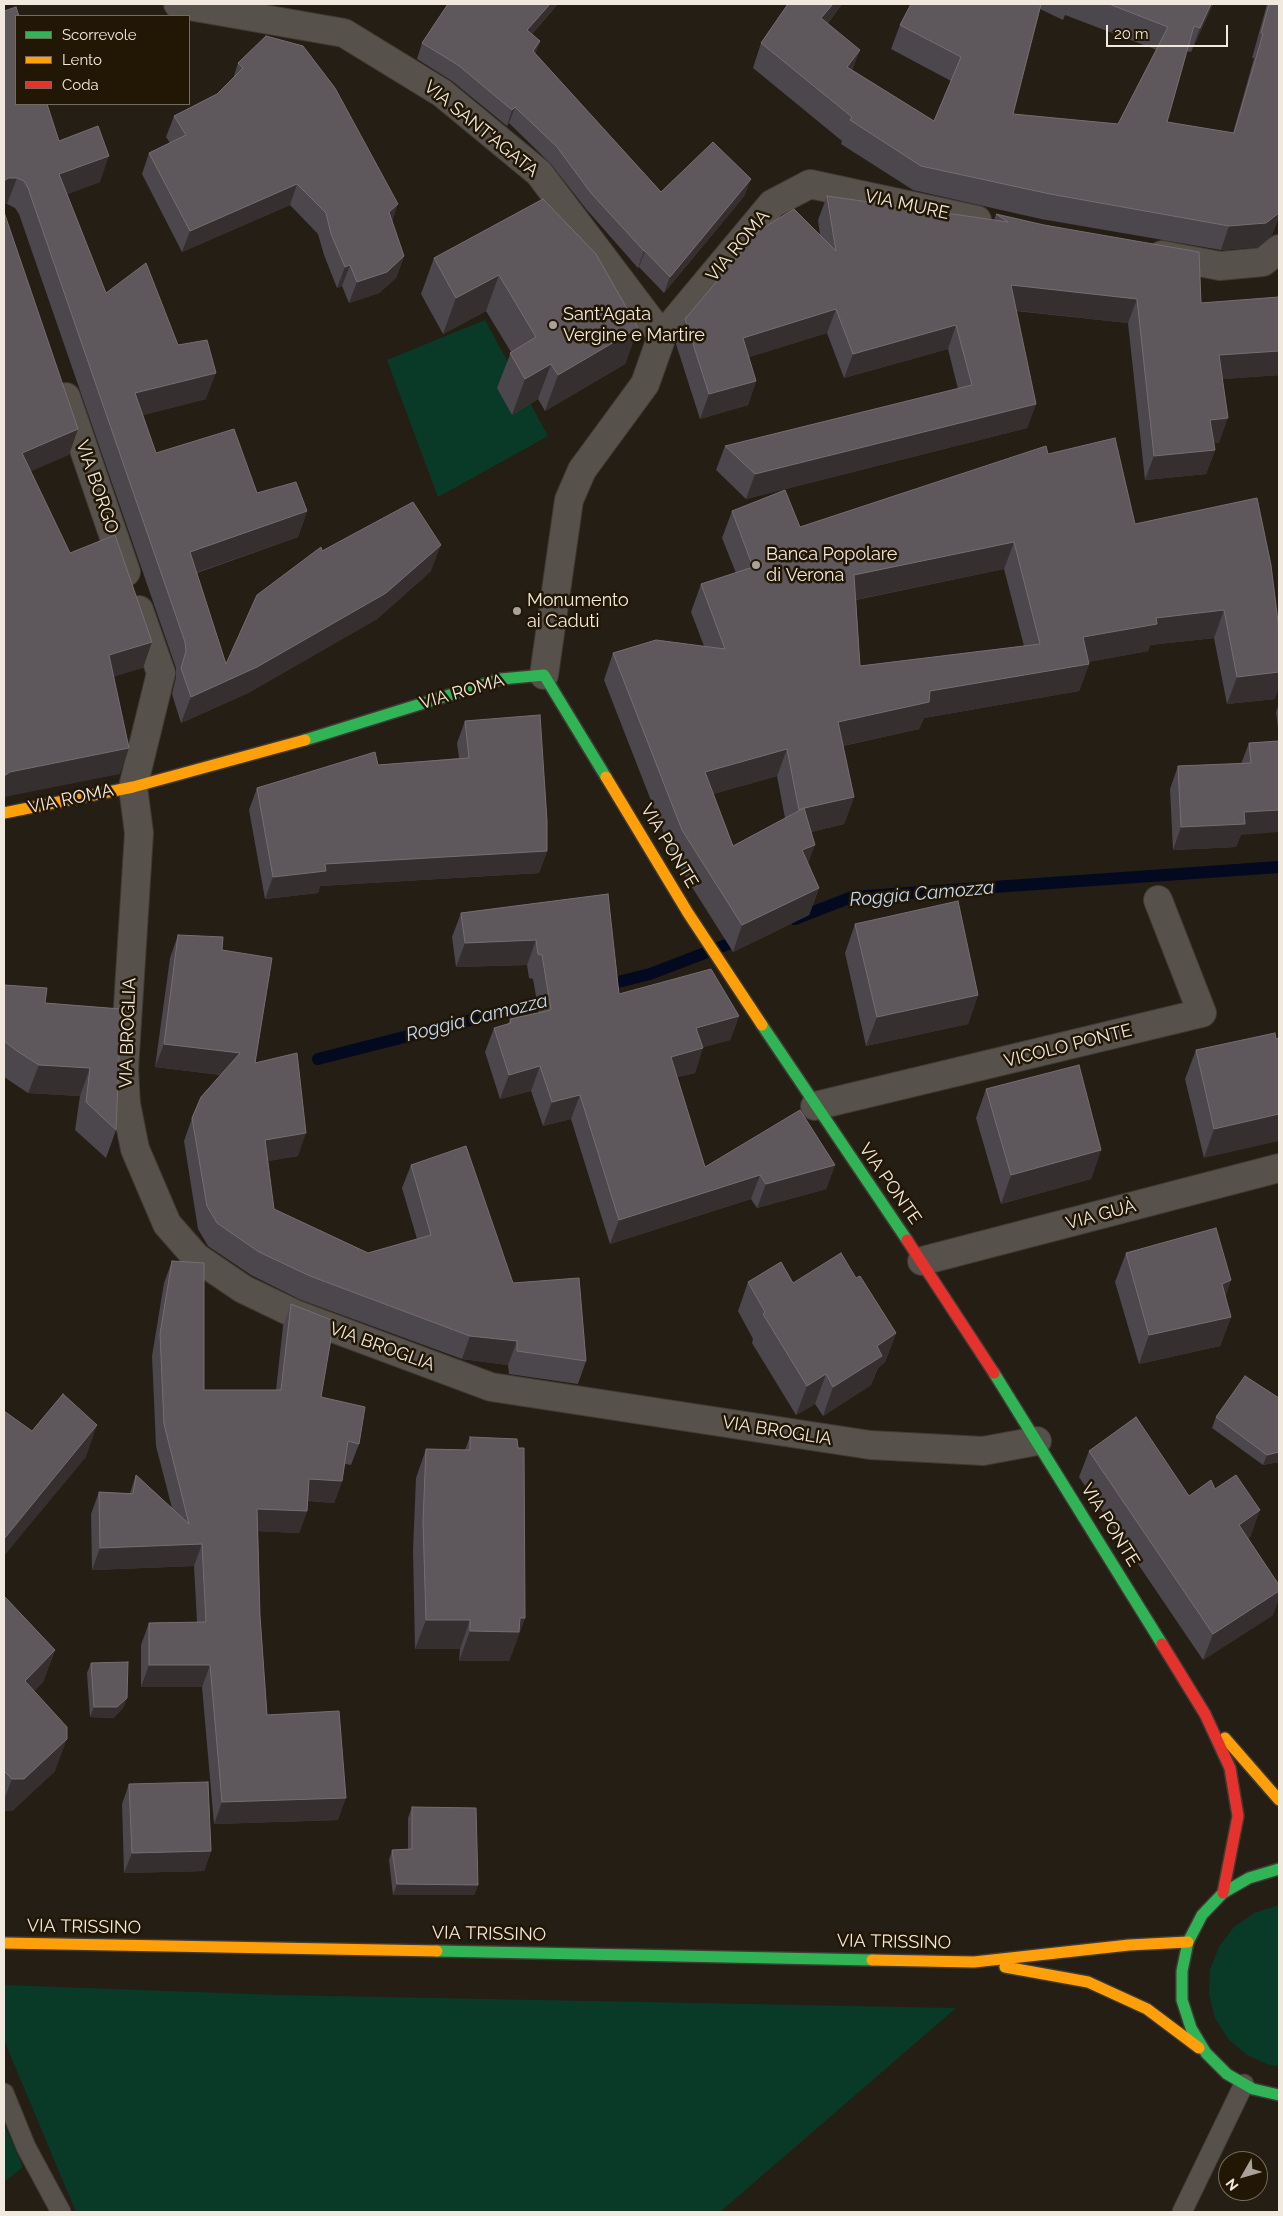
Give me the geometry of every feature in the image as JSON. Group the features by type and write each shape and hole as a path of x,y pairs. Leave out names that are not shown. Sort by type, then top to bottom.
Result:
{"street":[{"name":"VIA SANT'AGATA","path":"178,4 344,33 442,93 539,174 662,336"},
{"name":"VIA MURE","path":"772,204 810,184 999,225"},
{"name":"VIA ROMA","path":"4,813 133,786 270,751 501,679 544,675 569,500 582,470 645,384 662,336 772,204"},
{"path":"1134,251 1220,266 1263,262 1279,249"},
{"name":"VIA BORGO","path":"58,376 161,673 133,786"},
{"name":"VIA PONTE","path":"544,675 688,913 815,1106 922,1261 1037,1441 1205,1714 1230,1768 1238,1816 1223,1893"},
{"name":"VIA BROGLIA","path":"133,786 140,833 124,1069 126,1104 135,1149 167,1224 196,1257 243,1289 295,1314 491,1387 870,1445 983,1451 1037,1441"},
{"name":"VICOLO PONTE","path":"815,1106 1202,1013 1158,900"},
{"name":"VIA GUÀ","path":"922,1261 1279,1168"},
{"name":"VIA PONTE","path":"1205,1714 1279,1800"},
{"name":"VIA TRISSINO","path":"1206,2053 1190,2028 1182,2000 1182,1970 1188,1942 1202,1916 1223,1893 1249,1878 1279,1869"},
{"name":"VIA TRISSINO","path":"4,1943 580,1952 974,1962 1129,1945 1188,1942"},
{"name":"VIA TRISSINO","path":"974,1962 1088,1982 1147,2009 1206,2053 1227,2074 1253,2088 1279,2095"}],"lane":[{"path":"1182,2212 1244,2084"},
{"path":"4,2093 26,2147 61,2212"}],"green space":[{"path":"485,320 548,436 438,497 387,360"},
{"path":"1279,1905 1279,2066 1269,2065 1247,2055 1228,2039 1215,2018 1209,1994 1210,1970 1219,1947 1234,1927 1254,1913"},
{"path":"4,1985 277,1995 956,2008 720,2212 76,2212 4,2040"},
{"path":"4,2124 23,2167 4,2182"}],"building":[{"path":"448,4 550,4 527,30 540,41 533,51 661,192 713,142 751,179 670,277 591,193 557,147 515,107 512,110 458,65 422,43"},
{"path":"788,4 833,4 821,18 860,50 847,67 934,121 961,57 900,25 911,4 1041,4 1013,114 1118,124 1168,27 1109,4 1211,4 1200,28 1194,26 1167,122 1234,133 1263,34 1261,33 1269,4 1279,4 1279,213 1266,223 1229,226 1050,194 921,166 850,120 852,117 761,43"},
{"path":"16,7 19,15 15,15 15,105 47,105 59,141 98,126 109,156 59,174 106,293 146,263 178,345 207,340 216,373 135,393 156,453 234,429 257,493 296,482 307,511 190,552 226,664 257,595 321,547 322,551 413,502 441,545 386,593 257,667 191,697 181,668 186,651 185,642 28,188 24,181 17,178 8,178 4,181 4,11"},
{"path":"266,36 303,46 335,88 398,204 389,212 404,256 387,272 357,282 350,265 345,267 331,234 326,213 297,184 190,231 149,153 186,135 174,116 217,94 243,68 238,63"},
{"path":"827,196 1008,222 996,214 1044,225 1199,252 1201,303 1279,297 1279,351 1219,355 1228,418 1210,420 1215,450 1154,456 1137,299 1011,285 1036,404 755,474 725,446 972,385 956,325 853,354 836,309 743,338 756,381 709,394 685,319 760,230 794,209 836,251"},
{"path":"543,199 596,254 638,328 558,375 551,364 525,379 510,353 536,337 499,275 456,298 434,258"},
{"path":"4,212 78,429 22,453 70,553 115,535 152,642 109,655 129,748 10,772 4,776"},
{"path":"1115,438 1135,524 1257,498 1271,565 1279,630 1279,672 1237,677 1224,610 1156,618 1157,624 1083,637 1089,664 930,691 929,702 838,722 854,797 804,808 815,845 802,850 819,888 742,925 682,830 613,653 656,640 725,649 701,584 753,567 732,511 785,490 800,527 1046,446 1048,454","holes":["1014,542 1040,644 860,666 854,575","787,749 799,810 804,808 733,846 705,772"]},
{"path":"540,715 547,821 547,851 325,864 326,871 273,877 257,788 375,752 378,765 469,758 465,721"},
{"path":"1279,741 1279,810 1244,812 1245,824 1181,827 1178,766 1251,763 1249,743"},
{"path":"608,894 619,994 711,969 739,1016 696,1028 703,1048 671,1057 705,1167 800,1110 835,1165 766,1184 760,1175 619,1220 580,1095 552,1102 540,1066 509,1075 494,1028 511,1023 510,1019 551,1010 542,955 538,954 536,940 465,943 461,913"},
{"path":"958,901 978,995 877,1017 855,924"},
{"path":"178,935 223,937 222,950 272,958 255,1063 297,1053 306,1133 265,1140 274,1209 368,1253 431,1235 411,1165 466,1146 513,1283 579,1278 586,1361 517,1351 517,1341 470,1336 310,1276 259,1252 217,1223 207,1206 192,1118 201,1097 240,1053 164,1044"},
{"path":"4,985 47,988 45,1003 121,1009 116,1130 86,1102 90,1068 39,1065 4,1041"},
{"path":"1275,1033 1276,1039 1279,1038 1279,1114 1214,1129 1196,1050"},
{"path":"1079,1065 1101,1150 1011,1175 986,1089"},
{"path":"1216,1228 1231,1280 1222,1284 1231,1317 1149,1335 1126,1253"},
{"path":"841,1253 856,1278 860,1276 896,1333 877,1346 882,1356 833,1387 826,1374 807,1386 763,1314 765,1312 748,1282 781,1262 793,1283"},
{"path":"172,1261 204,1263 204,1390 281,1390 291,1304 334,1321 321,1397 365,1407 359,1444 348,1441 342,1481 309,1479 307,1511 257,1509 260,1616 267,1715 339,1711 346,1798 222,1802 210,1665 149,1665 149,1623 206,1622 202,1544 100,1548 99,1492 133,1494 136,1475 189,1524 164,1424 160,1334"},
{"path":"1245,1376 1279,1398 1279,1452 1267,1455 1216,1417"},
{"path":"63,1394 97,1425 4,1539 4,1411 32,1431"},
{"path":"1136,1417 1189,1496 1211,1480 1215,1489 1236,1475 1260,1510 1239,1525 1279,1585 1279,1591 1213,1634 1089,1451"},
{"path":"470,1437 517,1439 518,1448 524,1448 525,1618 520,1618 519,1632 470,1631 470,1620 426,1620 423,1521 426,1449 470,1450"},
{"path":"4,1596 55,1650 25,1681 67,1727 67,1739 24,1779 12,1779 4,1771"},
{"path":"128,1662 127,1698 117,1707 94,1707 91,1663"},
{"path":"208,1782 211,1851 132,1853 129,1784"},
{"path":"412,1807 476,1808 478,1885 397,1884 392,1850 412,1849"}],"waterway":[{"name":"Roggia Camozza","path":"795,919 852,897 1279,867"},
{"name":"Roggia Camozza","path":"602,986 650,974 744,938"},
{"name":"Roggia Camozza","path":"318,1059 553,999"}],"traffic: fast":[{"path":"305,740 501,679 544,675 606,777"},
{"path":"762,1025 907,1240"},
{"path":"994,1373 1162,1644"},
{"path":"1279,1869 1249,1878 1223,1893 1202,1915 1188,1942 1182,1971 1182,2000 1191,2028 1206,2053 1227,2074 1253,2089 1279,2095"},
{"path":"437,1951 872,1960"}],"traffic: slow":[{"path":"4,813 133,787 305,740"},
{"path":"606,777 688,913 762,1025"},
{"path":"1225,1738 1279,1800"},
{"path":"872,1960 974,1962 1129,1945 1188,1942"},
{"path":"4,1943 437,1951"},
{"path":"1005,1967 1088,1982 1147,2009 1199,2048"}],"traffic: jam":[{"path":"907,1240 994,1373"},
{"path":"1162,1644 1205,1714 1230,1768 1238,1816 1223,1893"}],"place":[{"name":"Sant'Agata Vergine e Martire","path":"553,325"},
{"name":"Banca Popolare di Verona","path":"756,565"},
{"name":"Monumento ai Caduti","path":"517,611"}]}
